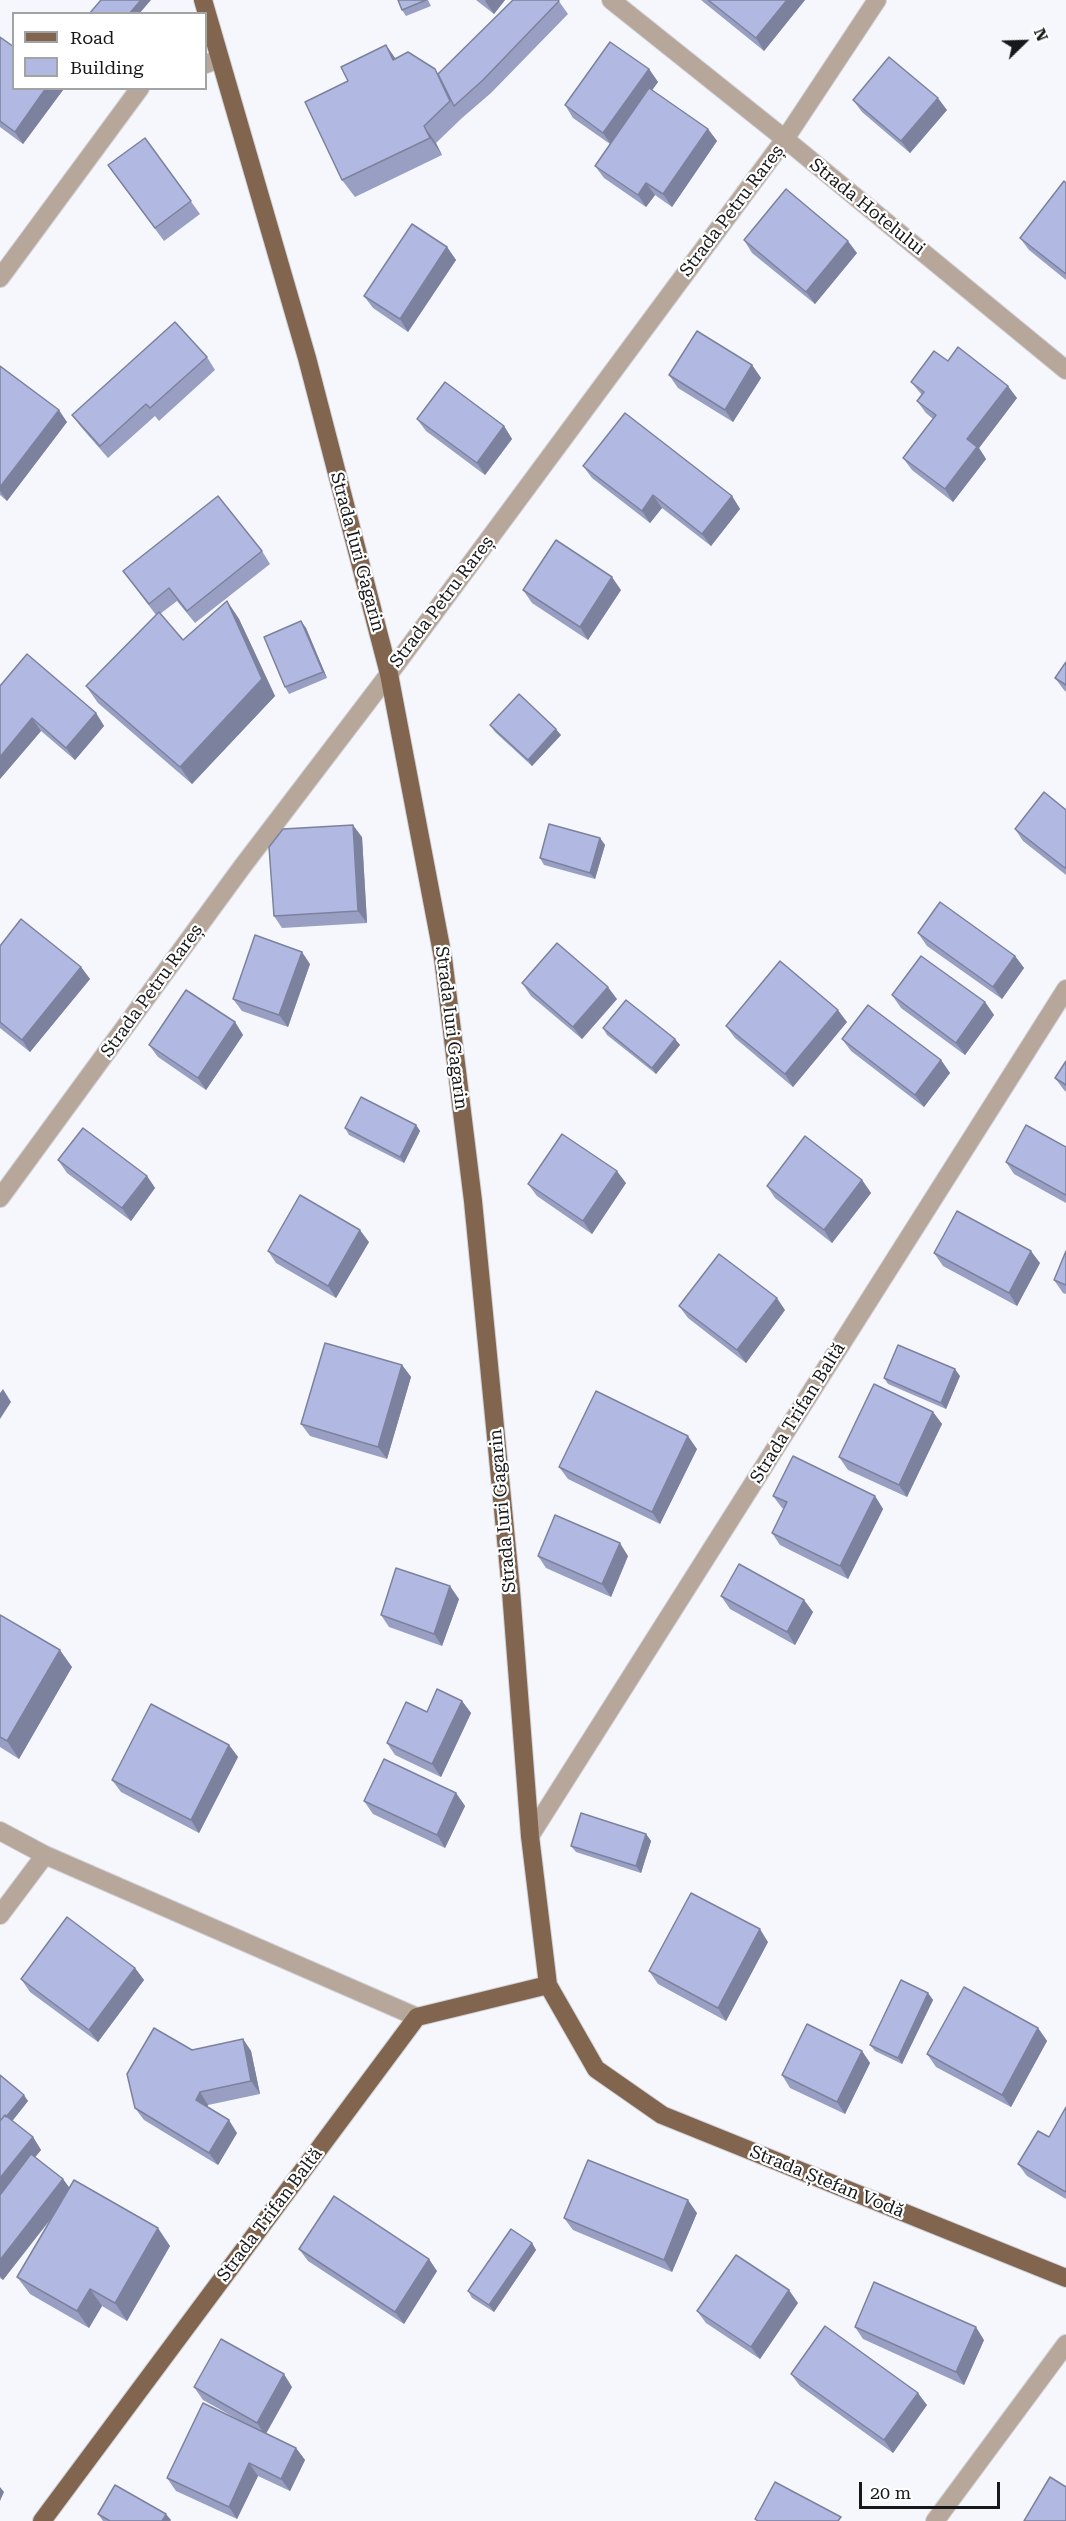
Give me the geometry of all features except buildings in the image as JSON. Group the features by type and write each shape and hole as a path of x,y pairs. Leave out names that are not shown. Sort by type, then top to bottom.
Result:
{"main road":[{"name":"Strada Iuri Gagarin","path":"207,28 212,62 306,358 389,674 443,958 473,1201 511,1591 530,1836 548,1985 596,2069"},
{"path":"417,2017 548,1985"},
{"name":"Strada Trifan Baltă","path":"42,2521 417,2017"},
{"name":"Strada Ștefan Vodă","path":"596,2069 662,2115 1066,2278"}],"street":[{"name":"Strada Hotelului","path":"611,0 785,139 1066,370"},
{"name":"Strada Petru Rareș","path":"0,1198 242,867 389,674 785,139 877,0"},
{"path":"0,278 139,90"},
{"name":"Strada Trifan Baltă","path":"530,1836 1066,989"},
{"path":"0,1831 45,1855 417,2017"},
{"path":"0,1915 45,1855"},
{"path":"935,2521 1066,2344"}]}
